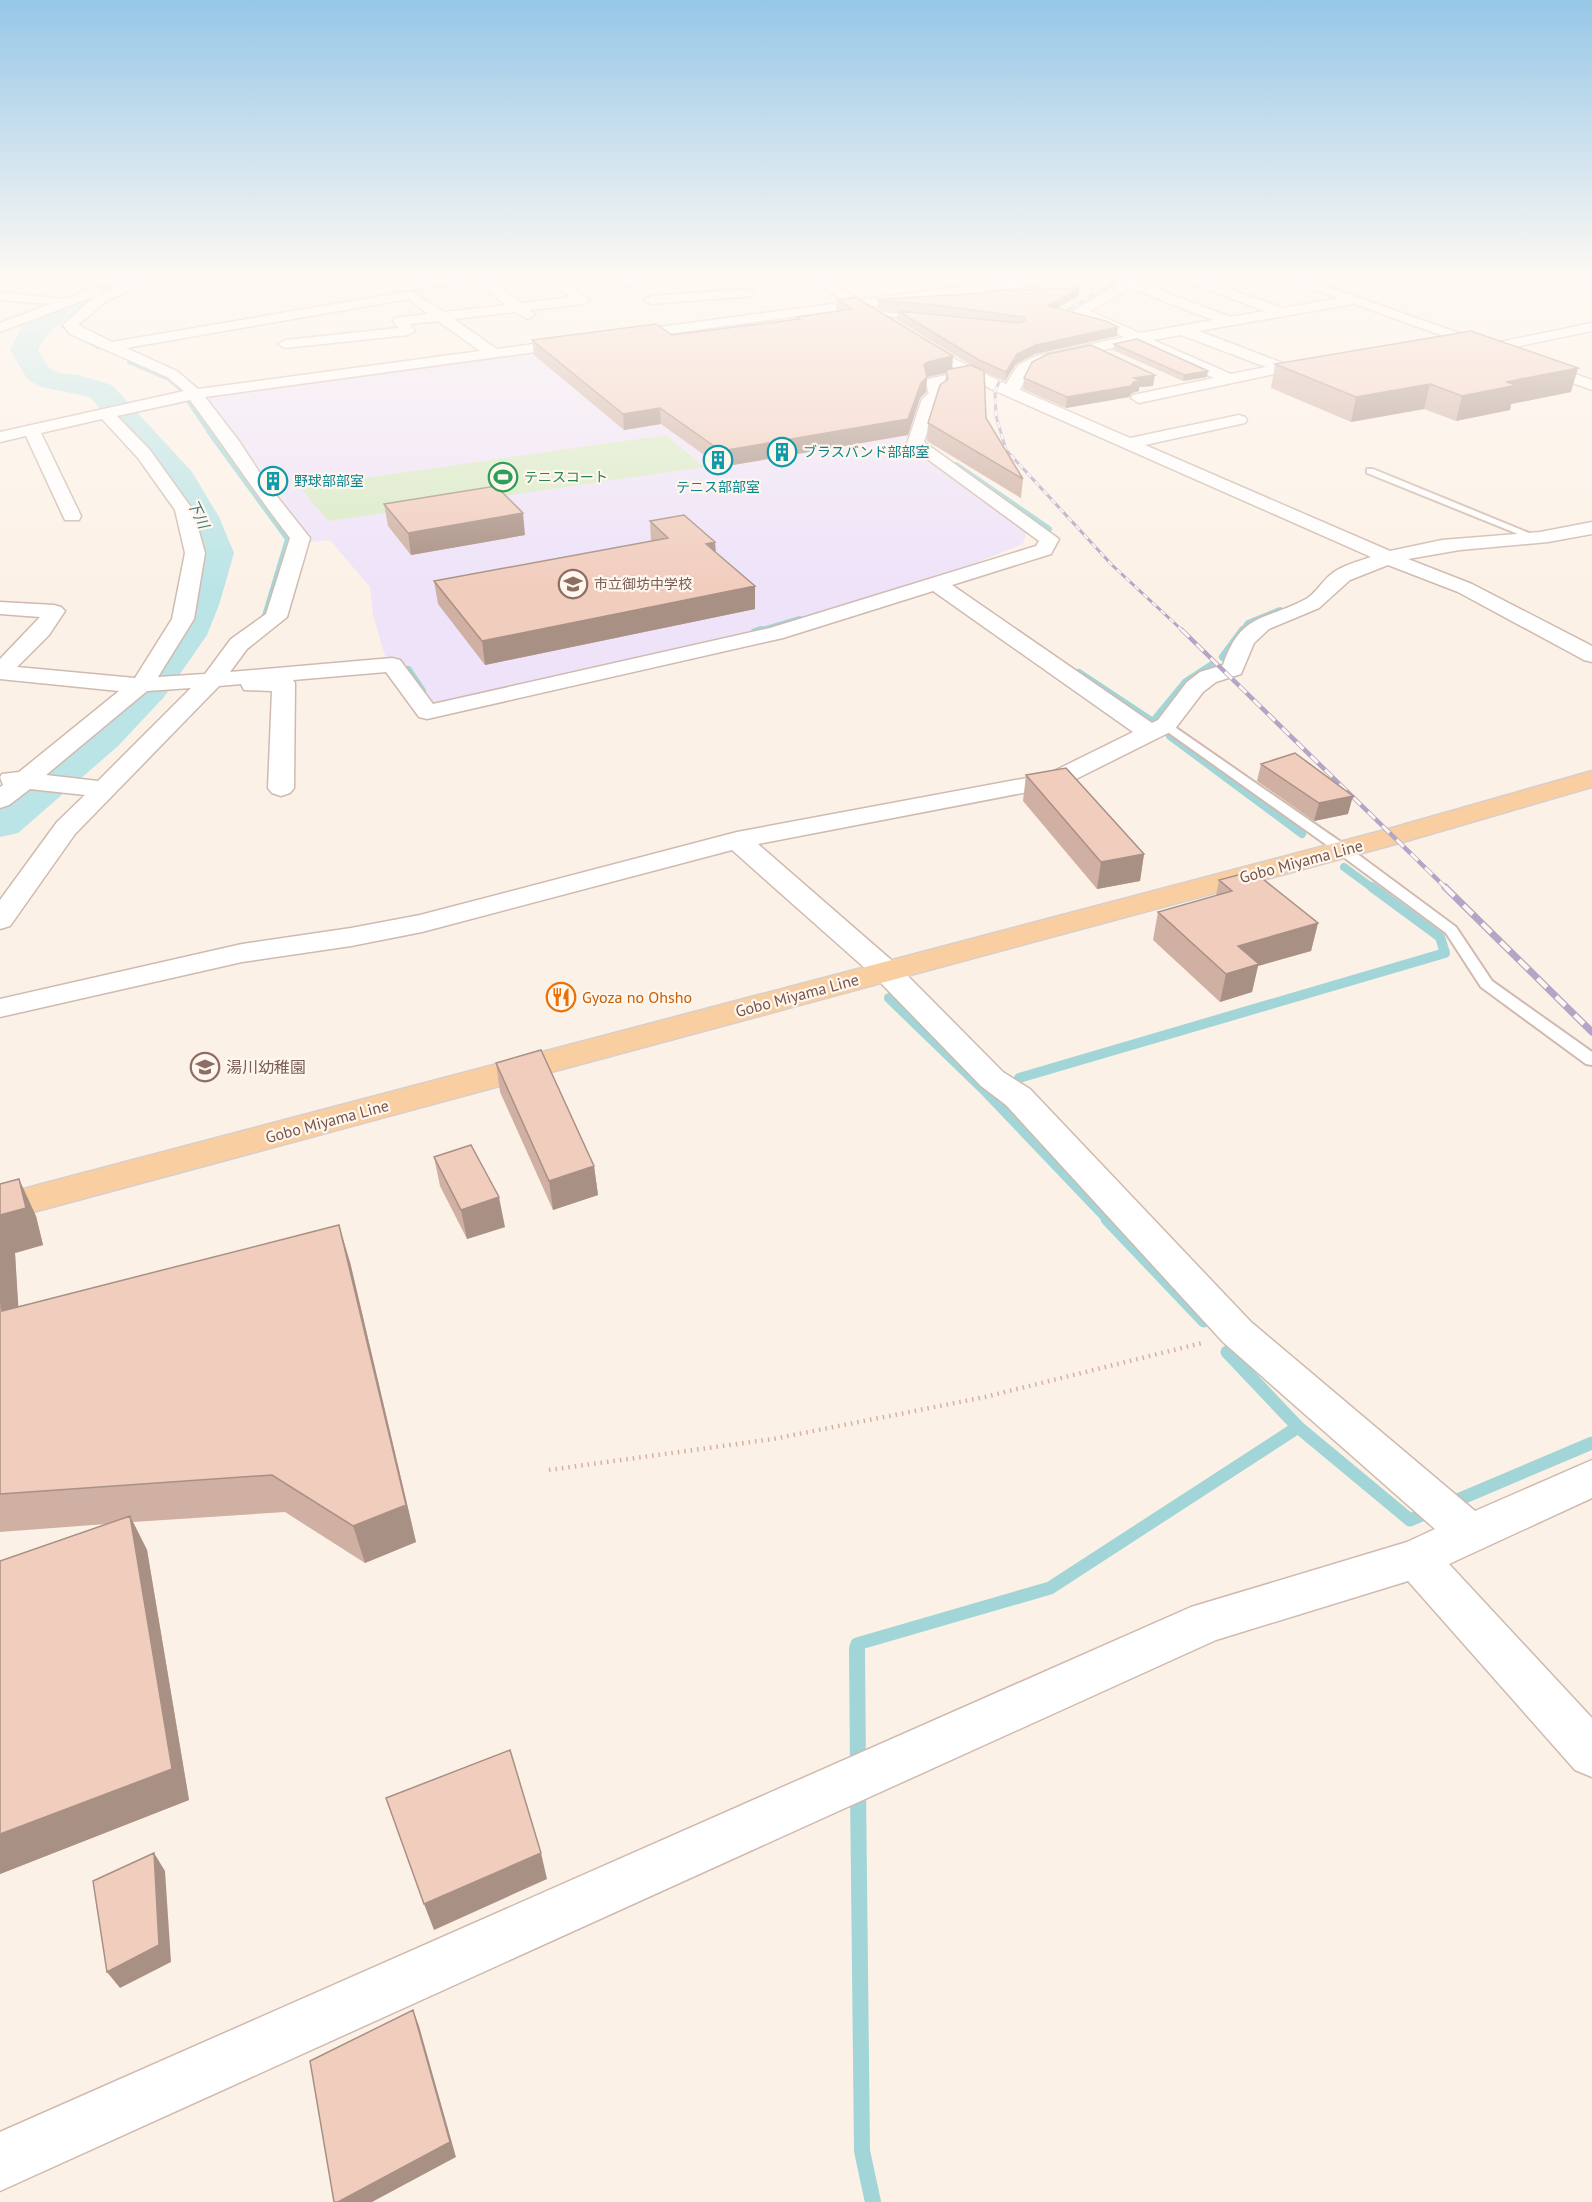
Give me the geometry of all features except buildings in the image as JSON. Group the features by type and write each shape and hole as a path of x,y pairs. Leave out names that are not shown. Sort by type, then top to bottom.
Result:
{"main road":[{"name":"Gobo Miyama Line","path":"0,1208 1343,850 1592,779"}],"street":[{"path":"0,920 66,828 208,684 239,644 276,617 300,538 260,486 233,445 187,385 180,380"},
{"path":"0,437 194,394 298,380"},
{"path":"208,684 392,665 428,712 775,633 1044,550 1049,539 915,444 930,399 937,394 933,382 944,380"},
{"path":"985,380 1389,558 1465,588 1592,655"},
{"path":"1012,392 1016,380"},
{"path":"1139,398 1231,380"},
{"path":"1577,380 1592,385"},
{"path":"1161,381 1181,390"},
{"path":"0,800 12,779 142,684 183,619 195,553 184,510 144,453 106,415"},
{"path":"1130,443 1239,420"},
{"path":"32,431 72,516"},
{"path":"0,1008 242,953 422,924 737,840 1054,780 1159,729 1195,687 1208,676 1233,669 1237,654 1251,631 1275,617 1315,603 1339,578 1389,558 1447,546 1536,538 1592,528"},
{"path":"937,584 1159,729"},
{"path":"0,608 54,610 41,630 0,672"},
{"path":"0,672 127,685 284,683 280,789"},
{"path":"12,779 104,789"},
{"path":"737,840 886,971 992,1079 1018,1097 1237,1332 1471,1534"},
{"path":"0,2162 1207,1622 1416,1560 1592,1478"},
{"path":"1416,1560 1592,1753"}],"lane":[{"path":"1370,471 1536,538"},
{"path":"1159,729 1343,850 1451,930 1486,984 1592,1060"}],"path":[{"path":"549,1470 773,1439 963,1401 1166,1354 1237,1332"}],"shaded area":[{"path":"326,380 943,380 918,422 911,427 911,438 903,440 1026,533 1023,544 930,581 773,630 429,708 386,659 373,615 370,587 330,540 311,542 302,533 204,396"}],"green space":[{"name":"テニスコート","path":"666,435 704,467 328,521 300,487"}],"waterway":[{"name":"下川","path":"0,822 102,736 149,688 169,662 191,625 215,553 201,517 180,479 101,391 79,384 50,380"},
{"path":"170,380 182,390"},
{"path":"189,402 210,433"},
{"path":"209,431 288,539 264,619 258,623"},
{"path":"956,465 1049,529"},
{"path":"1242,632 1248,623 1280,610"},
{"path":"756,632 800,619"},
{"path":"755,632 761,630"},
{"path":"1223,657 1243,630"},
{"path":"1079,673 1153,722 1186,682 1212,665"},
{"path":"408,670 422,691"},
{"path":"1170,736 1302,834"},
{"path":"1344,867 1374,889"},
{"path":"1019,1078 1445,953 1440,937 1372,887"},
{"path":"889,998 986,1092 1109,1221"},
{"path":"1107,1219 1204,1321"},
{"path":"1227,1352 1298,1427"},
{"path":"857,1648 857,1644 1050,1588 1298,1427"},
{"path":"1298,1427 1410,1520 1431,1511"},
{"path":"1448,1504 1592,1443"},
{"path":"857,1648 858,1768"},
{"path":"858,1789 862,2151 873,2202"}],"railway":[{"path":"1000,380 995,391 996,416 1006,450 1112,565 1184,632"},
{"path":"1182,630 1447,889"},
{"path":"1445,887 1592,1032"}],"place":[{"name":"ブラスバンド部部室","path":"782,452"},
{"name":"テニス部部室","path":"718,460"},
{"name":"テニスコート","path":"503,477"},
{"name":"野球部部室","path":"273,481"},
{"name":"市立御坊中学校","path":"573,584"},
{"name":"Gyoza no Ohsho","path":"561,997"},
{"name":"湯川幼稚園","path":"205,1067"}]}
